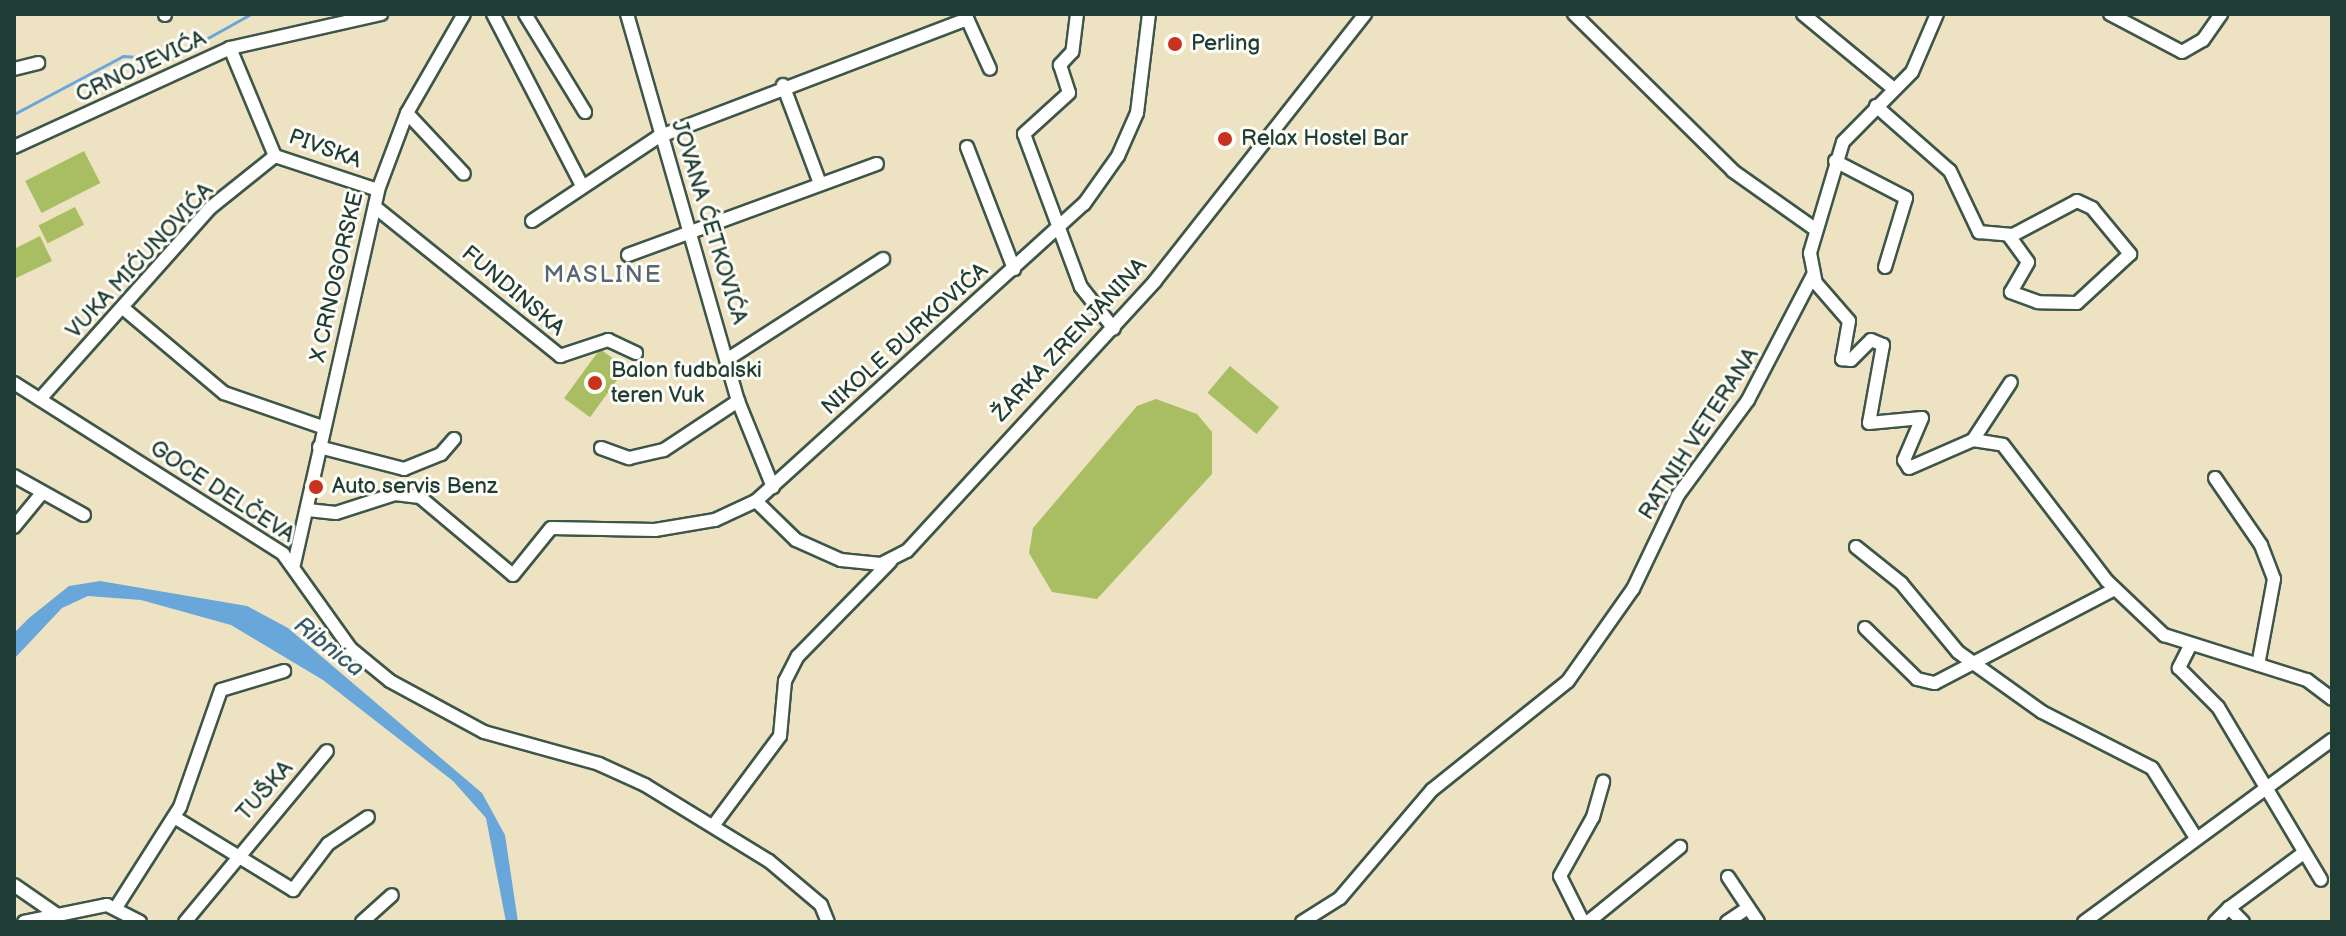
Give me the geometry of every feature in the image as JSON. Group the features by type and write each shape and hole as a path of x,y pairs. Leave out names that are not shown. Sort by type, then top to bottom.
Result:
{"street":[{"name":"CRNOJEVIĆA","path":"14,147 230,48 381,14"},
{"name":"X CRNOGORSKE","path":"294,564 308,510 322,427 378,190 407,113 464,14"},
{"path":"493,14 581,184"},
{"path":"525,14 585,112"},
{"name":"JOVANA ĆETKOVIĆA","path":"627,14 649,72 658,137 731,357 738,401 773,487"},
{"path":"1077,14 1073,47 1060,65 1069,93 1024,134 1058,231 1086,296 1114,329"},
{"name":"NIKOLE ĐURKOVIĆA","path":"308,510 336,513 395,494 420,497 513,575 551,528 655,530 715,520 756,501 1058,231 1111,169 1131,129 1144,86 1149,14"},
{"name":"ŽARKA ZRENJANINA","path":"713,826 780,736 785,681 798,656 890,562 926,534 1000,443 1114,329 1365,14"},
{"path":"1574,14 1733,171 1815,229"},
{"path":"1803,14 1894,89"},
{"name":"RATNIH VETERANA","path":"1302,922 1340,898 1432,790 1568,681 1633,589 1678,495 1748,400 1813,275 1815,229 1835,161 1876,106 1912,72 1937,14"},
{"path":"2110,14 2182,52 2203,40 2221,14"},
{"path":"532,221 581,184 658,137 783,85 966,16 990,69"},
{"name":"PIVSKA","path":"230,48 275,156 378,190"},
{"path":"14,69 38,63"},
{"path":"783,85 819,181"},
{"path":"1876,106 1950,171 1973,229 2009,236 2077,201 2092,208 2130,254 2077,303 2038,302 2011,292 2028,262 2009,236"},
{"path":"407,113 464,174"},
{"path":"967,147 1014,269"},
{"name":"VUKA MIĆUNOVIĆA","path":"40,399 210,208 275,156"},
{"path":"1835,161 1906,198 1885,267"},
{"path":"628,255 819,181 877,164"},
{"name":"FUNDINSKA","path":"375,207 560,356 608,340 636,353"},
{"path":"731,357 883,259"},
{"path":"1813,275 1849,321 1842,359 1851,360 1874,339 1883,345 1869,423 1915,415 1924,420 1906,467 1973,440 2011,382"},
{"path":"123,308 224,393 322,427"},
{"name":"GOCE DELČEVA","path":"14,383 294,564 351,649 413,696 513,743 619,772 713,826 807,891 828,922"},
{"path":"601,448 629,458 664,450 738,401"},
{"path":"319,447 408,469 441,454 454,439"},
{"path":"1973,440 2007,448 2115,589 2164,635 2190,646 2307,680 2332,699"},
{"path":"14,476 84,515"},
{"path":"2215,478 2261,545 2274,579 2258,665"},
{"path":"14,527 42,493"},
{"path":"756,501 812,548 849,562 890,562"},
{"path":"1856,547 1980,665 2042,712 2143,760 2196,838"},
{"path":"1865,628 1924,682 1980,665 2115,589"},
{"path":"2190,646 2179,668 2218,707 2266,784 2301,855 2321,880"},
{"path":"112,906 174,817 221,690 284,671"},
{"path":"2084,922 2157,875 2196,838 2266,784 2332,740"},
{"name":"TUŠKA","path":"185,922 233,857 327,751"},
{"path":"1603,781 1593,817 1560,876 1586,922 1680,847"},
{"path":"174,817 285,888 302,884 328,844 368,817"},
{"path":"2215,922 2229,908 2301,855"},
{"path":"1728,877 1746,909 1758,922"},
{"path":"14,885 56,914"},
{"path":"362,922 392,895"},
{"path":"24,922 112,906 140,922"},
{"path":"2229,908 2243,922"},
{"path":"1727,922 1746,909"}],"green space":[{"path":"84,151 100,183 42,213 25,181"},
{"path":"75,207 84,225 48,243 38,226"},
{"path":"40,236 52,261 14,279 14,249"},
{"name":"Balon fudbalski teren Vuk","path":"600,349 626,368 590,417 564,398"},
{"path":"1230,366 1279,407 1257,434 1208,393"},
{"path":"1156,399 1197,414 1212,432 1212,474 1097,599 1052,592 1029,553 1033,528 1137,406"}],"water":[{"path":"100,581 247,606 288,628 482,793 505,835 518,922 506,922 486,818 453,781 323,680 231,625 141,600 88,596 62,608 14,659 14,633 29,618 69,586"}],"waterway":[{"path":"14,114 123,56 170,59 251,14"}],"place":[{"name":"Perling","path":"1175,44"},
{"name":"Relax Hostel Bar","path":"1225,139"},
{"name":"Balon fudbalski teren Vuk","path":"595,383"},
{"name":"Auto servis Benz","path":"316,487"}],"district":[{"name":"MASLINE","path":"603,275"}],"water label":[{"name":"Ribnica","path":"329,647"}]}
